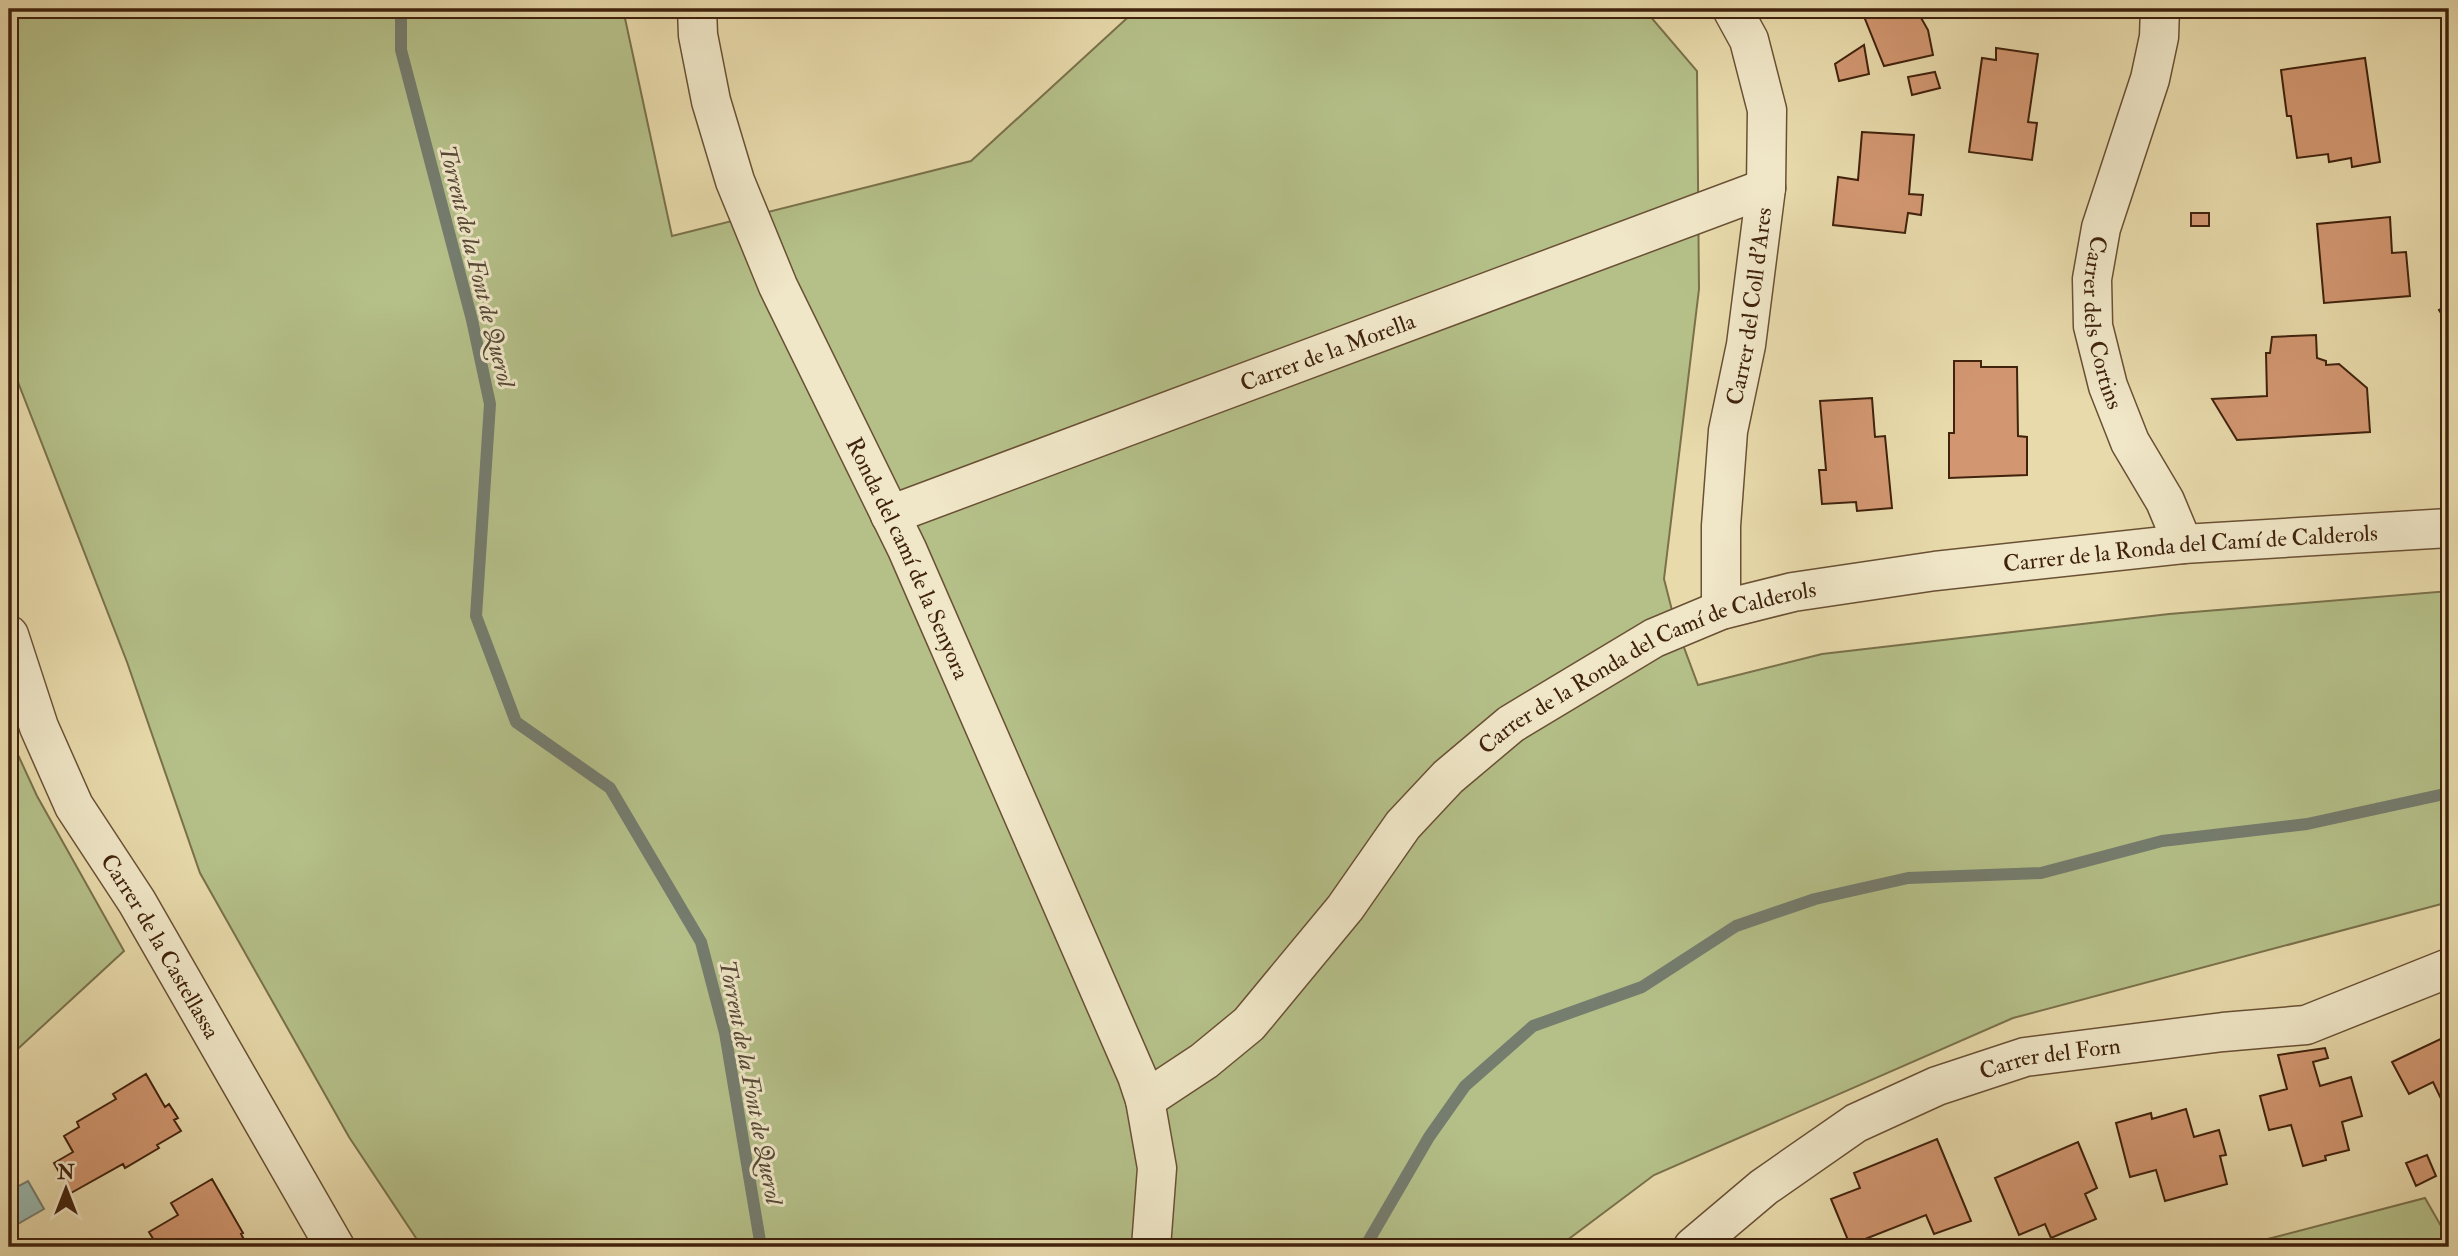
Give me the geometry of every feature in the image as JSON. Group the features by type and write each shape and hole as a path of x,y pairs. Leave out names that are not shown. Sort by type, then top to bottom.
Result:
{"street":[{"name":"Ronda del camí de la Senyora","path":"696,9 698,35 711,101 735,181 778,286 907,549 1137,1076 1145,1100"},
{"name":"Carrer del Coll d'Ares","path":"1721,610 1721,526 1728,431 1746,345 1766,188 1767,110 1749,40 1732,9"},
{"name":"Carrer dels Cortins","path":"2160,9 2159,37 2150,79 2101,228 2092,279 2093,326 2108,386 2130,442 2165,501 2183,544"},
{"name":"Carrer de la Morella","path":"890,515 1766,188"},
{"name":"Carrer de la Ronda del Camí de Calderols","path":"1145,1100 1203,1061 1249,1024 1345,908 1403,825 1448,777 1511,724 1654,638 1721,610 1793,592 1922,573 2183,544 2449,528"},
{"name":"Carrer de la Castellassa","path":"9,635 38,727 74,806 137,902 335,1247"},
{"name":"Carrer del Forn","path":"1693,1247 1765,1187 1856,1123 1937,1086 2025,1057 2223,1032 2306,1026 2449,968"},
{"path":"1145,1100 1157,1168 1151,1247"}],"green space":[{"path":"9,9 623,9 672,236 971,161 1137,9 1644,9 1697,71 1699,289 1664,579 1676,626 1698,685 1822,654 2169,614 2449,591 2449,902 2013,1018 1654,1175 1558,1247 422,1247 349,1137 200,873 127,662 9,359"},
{"path":"19,757 37,796 124,951 9,1057 9,767"},
{"path":"2425,1198 2449,1240 2449,1247 2258,1247 2256,1242"}],"water":[{"path":"28,1181 44,1209 9,1229 9,1191"}],"building":[{"path":"1861,9 1916,9 1928,30 1933,55 1884,66"},
{"path":"1864,45 1869,74 1839,81 1835,64"},
{"path":"1996,48 2038,54 2028,122 2037,123 2032,160 1969,152 1982,58 1996,60"},
{"path":"2365,58 2380,162 2352,167 2351,158 2329,162 2328,154 2297,158 2291,116 2287,116 2281,70"},
{"path":"1935,72 1940,88 1912,95 1908,77"},
{"path":"1862,132 1914,135 1909,194 1923,195 1921,215 1908,213 1905,233 1833,225 1838,177 1858,180"},
{"path":"2191,213 2209,213 2209,226 2191,226"},
{"path":"2390,217 2392,253 2406,252 2410,296 2324,303 2317,224"},
{"path":"2449,304 2449,325 2439,310"},
{"path":"2316,335 2317,358 2326,361 2326,365 2339,364 2367,388 2370,432 2237,440 2212,399 2267,396 2266,353 2270,353 2272,337"},
{"path":"1954,361 1981,361 1981,367 2017,367 2018,436 2027,437 2027,475 1949,478 1949,433 1954,433"},
{"path":"1872,398 1875,437 1885,436 1892,508 1857,511 1856,502 1822,504 1819,470 1826,470 1820,401"},
{"path":"2449,1035 2449,1107 2446,1109 2433,1082 2409,1094 2392,1062"},
{"path":"2325,1048 2328,1058 2313,1062 2320,1086 2351,1077 2362,1116 2342,1122 2349,1150 2325,1156 2326,1160 2303,1166 2291,1125 2269,1130 2260,1096 2287,1089 2278,1055"},
{"path":"146,1074 165,1107 169,1104 178,1118 174,1120 181,1131 125,1168 123,1164 71,1193 54,1163 73,1152 64,1136 79,1127 77,1122 116,1099 113,1094"},
{"path":"2186,1109 2194,1137 2219,1130 2226,1155 2220,1156 2227,1184 2165,1201 2156,1170 2130,1177 2116,1123 2151,1113 2152,1119"},
{"path":"1937,1139 1971,1221 1934,1234 1926,1215 1850,1245 1831,1199 1860,1188 1854,1173"},
{"path":"2078,1142 2097,1188 2085,1194 2096,1219 2051,1238 2045,1224 2019,1235 1995,1178"},
{"path":"2427,1155 2436,1176 2416,1186 2406,1163"},
{"path":"212,1179 243,1233 241,1234 248,1247 158,1247 149,1232 178,1215 171,1203"}],"waterway":[{"name":"Torrent de la Font de Querol","path":"401,9 401,50 472,320 490,404 476,616 516,722 610,788 701,942 725,1033 761,1247"},
{"path":"1365,1247 1429,1137 1465,1086 1533,1026 1642,987 1736,926 1815,899 1908,878 2041,873 2162,841 2307,824 2449,793"}]}
